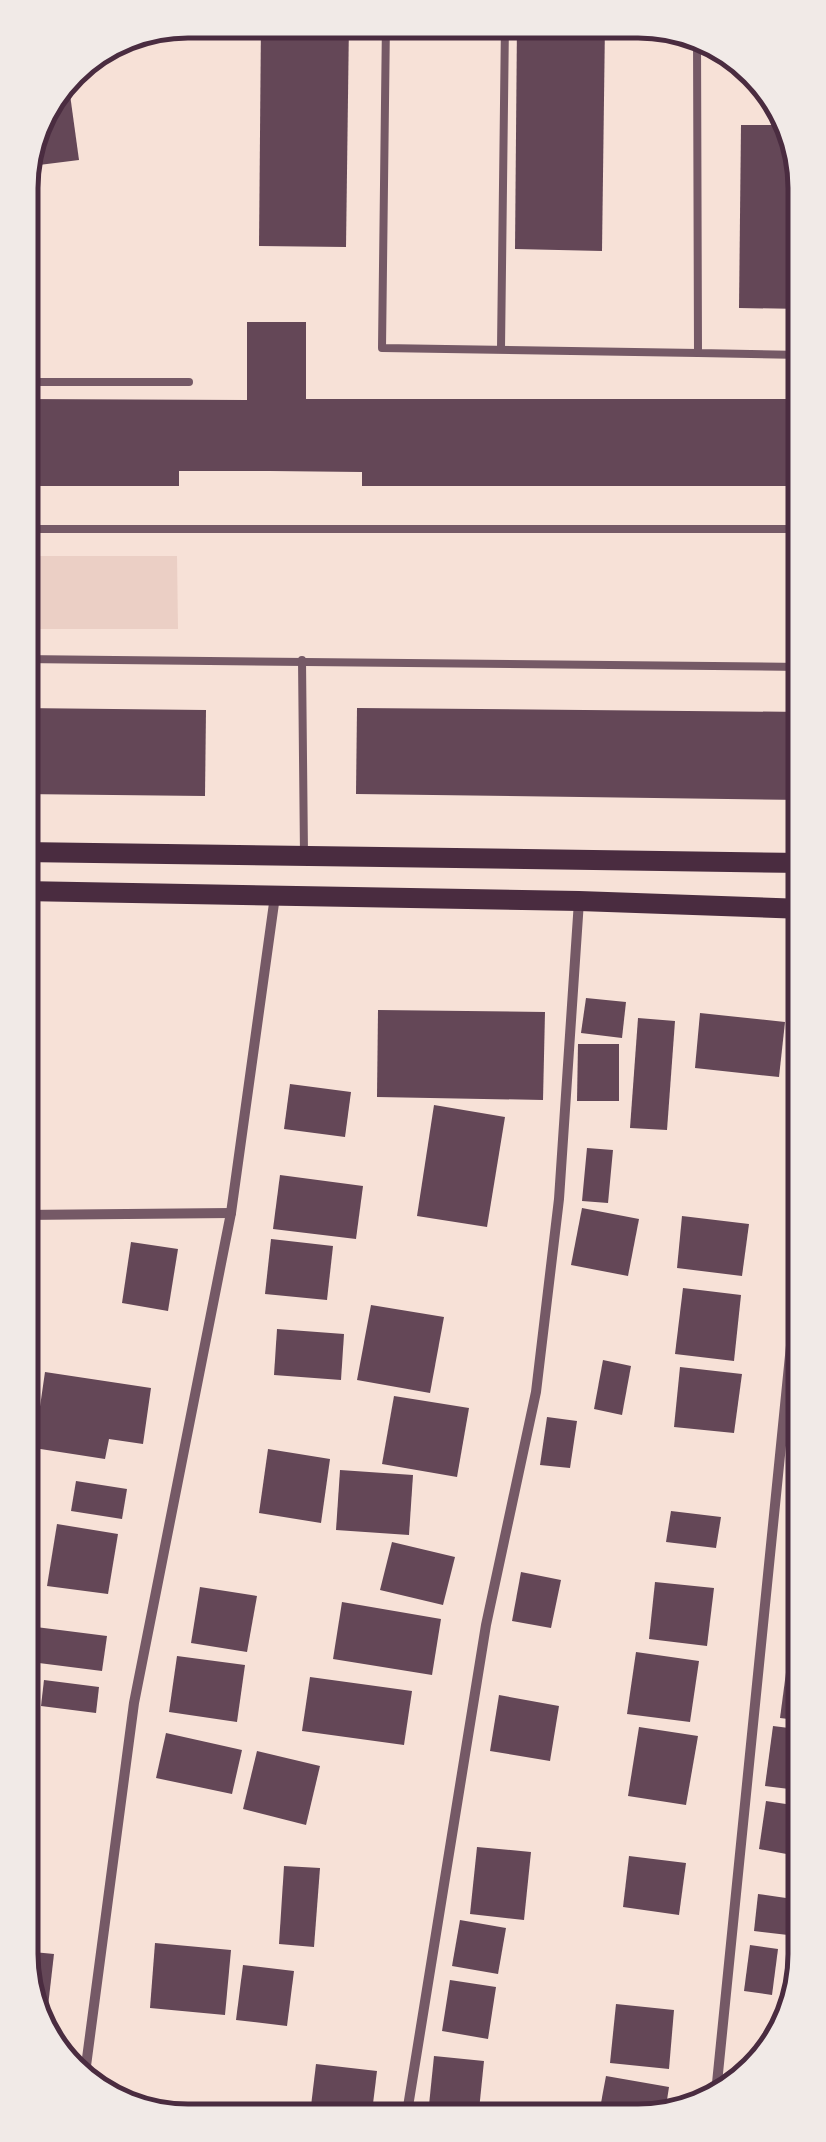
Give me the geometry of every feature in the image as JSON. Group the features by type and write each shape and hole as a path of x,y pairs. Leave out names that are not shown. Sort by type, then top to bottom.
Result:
{"main road":[{"path":"38,852 788,863"},
{"path":"38,890 788,909"}],"street":[{"path":"86,2064 134,1702 232,1213 275,896"},
{"path":"408,2104 486,1626 536,1392 559,1199 579,902"},
{"path":"38,1215 232,1213"},
{"path":"717,2081 788,1375"}],"lane":[{"path":"386,38 382,348 788,355"},
{"path":"501,349 505,38"},
{"path":"698,50 698,352"},
{"path":"38,382 189,382"},
{"path":"38,529 788,529"},
{"path":"38,658 788,667"},
{"path":"302,660 304,855"}],"shaded area":[{"path":"38,556 177,556 178,629 38,629"}],"building":[{"path":"261,38 349,38 346,247 259,246"},
{"path":"517,38 605,38 602,251 515,249"},
{"path":"70,95 79,160 40,165 53,121"},
{"path":"741,125 774,125 787,168 788,309 739,308"},
{"path":"247,322 306,322 306,399 788,399 788,486 362,486 362,472 179,471 179,486 38,486 38,399 247,400"},
{"path":"38,708 206,710 205,796 38,794"},
{"path":"357,708 788,712 788,800 356,794"},
{"path":"586,998 626,1002 622,1038 581,1033"},
{"path":"378,1010 545,1012 543,1100 377,1097"},
{"path":"700,1013 785,1022 779,1077 695,1068"},
{"path":"638,1018 675,1021 667,1130 630,1128"},
{"path":"578,1044 619,1044 619,1101 577,1101"},
{"path":"290,1084 351,1092 345,1137 284,1129"},
{"path":"434,1105 505,1117 487,1227 417,1216"},
{"path":"587,1148 613,1150 608,1203 582,1201"},
{"path":"280,1175 363,1186 356,1239 273,1229"},
{"path":"582,1208 639,1219 628,1276 571,1265"},
{"path":"682,1216 749,1224 742,1276 677,1268"},
{"path":"271,1239 333,1246 327,1300 265,1294"},
{"path":"131,1242 178,1249 168,1311 122,1303"},
{"path":"683,1288 741,1295 734,1361 675,1354"},
{"path":"371,1305 444,1317 430,1393 357,1380"},
{"path":"277,1329 344,1334 341,1380 274,1375"},
{"path":"603,1360 631,1366 622,1415 594,1409"},
{"path":"680,1367 742,1374 734,1433 674,1427"},
{"path":"45,1372 151,1388 143,1444 109,1439 105,1459 38,1449"},
{"path":"394,1396 469,1408 457,1477 382,1464"},
{"path":"547,1417 577,1421 570,1468 540,1465"},
{"path":"268,1449 330,1459 321,1523 259,1513"},
{"path":"340,1470 413,1475 409,1535 336,1530"},
{"path":"76,1481 127,1489 122,1519 71,1511"},
{"path":"671,1511 721,1517 716,1548 666,1542"},
{"path":"57,1524 118,1534 108,1594 47,1586"},
{"path":"392,1542 455,1557 443,1605 380,1590"},
{"path":"521,1572 561,1580 551,1628 512,1621"},
{"path":"655,1582 714,1588 707,1646 649,1639"},
{"path":"200,1587 257,1596 247,1652 191,1643"},
{"path":"342,1602 441,1619 432,1675 333,1659"},
{"path":"38,1627 107,1636 102,1671 38,1663"},
{"path":"636,1652 699,1661 690,1722 627,1714"},
{"path":"177,1656 245,1665 237,1722 169,1712"},
{"path":"788,1657 788,1719 780,1718"},
{"path":"310,1677 412,1691 404,1745 302,1731"},
{"path":"44,1680 99,1687 96,1713 41,1706"},
{"path":"499,1695 559,1706 550,1761 490,1751"},
{"path":"773,1726 788,1728 788,1789 765,1786"},
{"path":"639,1727 698,1736 686,1805 628,1796"},
{"path":"166,1733 242,1750 232,1794 156,1778"},
{"path":"257,1751 320,1766 306,1825 243,1809"},
{"path":"766,1801 788,1804 788,1854 759,1849"},
{"path":"477,1847 531,1852 524,1920 470,1914"},
{"path":"629,1856 686,1863 679,1915 623,1907"},
{"path":"284,1866 320,1868 314,1947 279,1944"},
{"path":"758,1894 788,1898 788,1935 754,1931"},
{"path":"460,1920 506,1928 498,1974 452,1966"},
{"path":"155,1943 231,1950 225,2015 150,2008"},
{"path":"750,1945 778,1949 772,1995 744,1991"},
{"path":"38,1952 54,1954 48,2008"},
{"path":"243,1965 294,1971 287,2026 236,2020"},
{"path":"450,1980 496,1987 488,2039 442,2031"},
{"path":"616,2004 674,2010 669,2069 610,2063"},
{"path":"434,2056 484,2061 480,2104 429,2104"},
{"path":"316,2064 377,2071 373,2104 311,2104"},
{"path":"606,2076 669,2087 667,2101 601,2104"}]}
